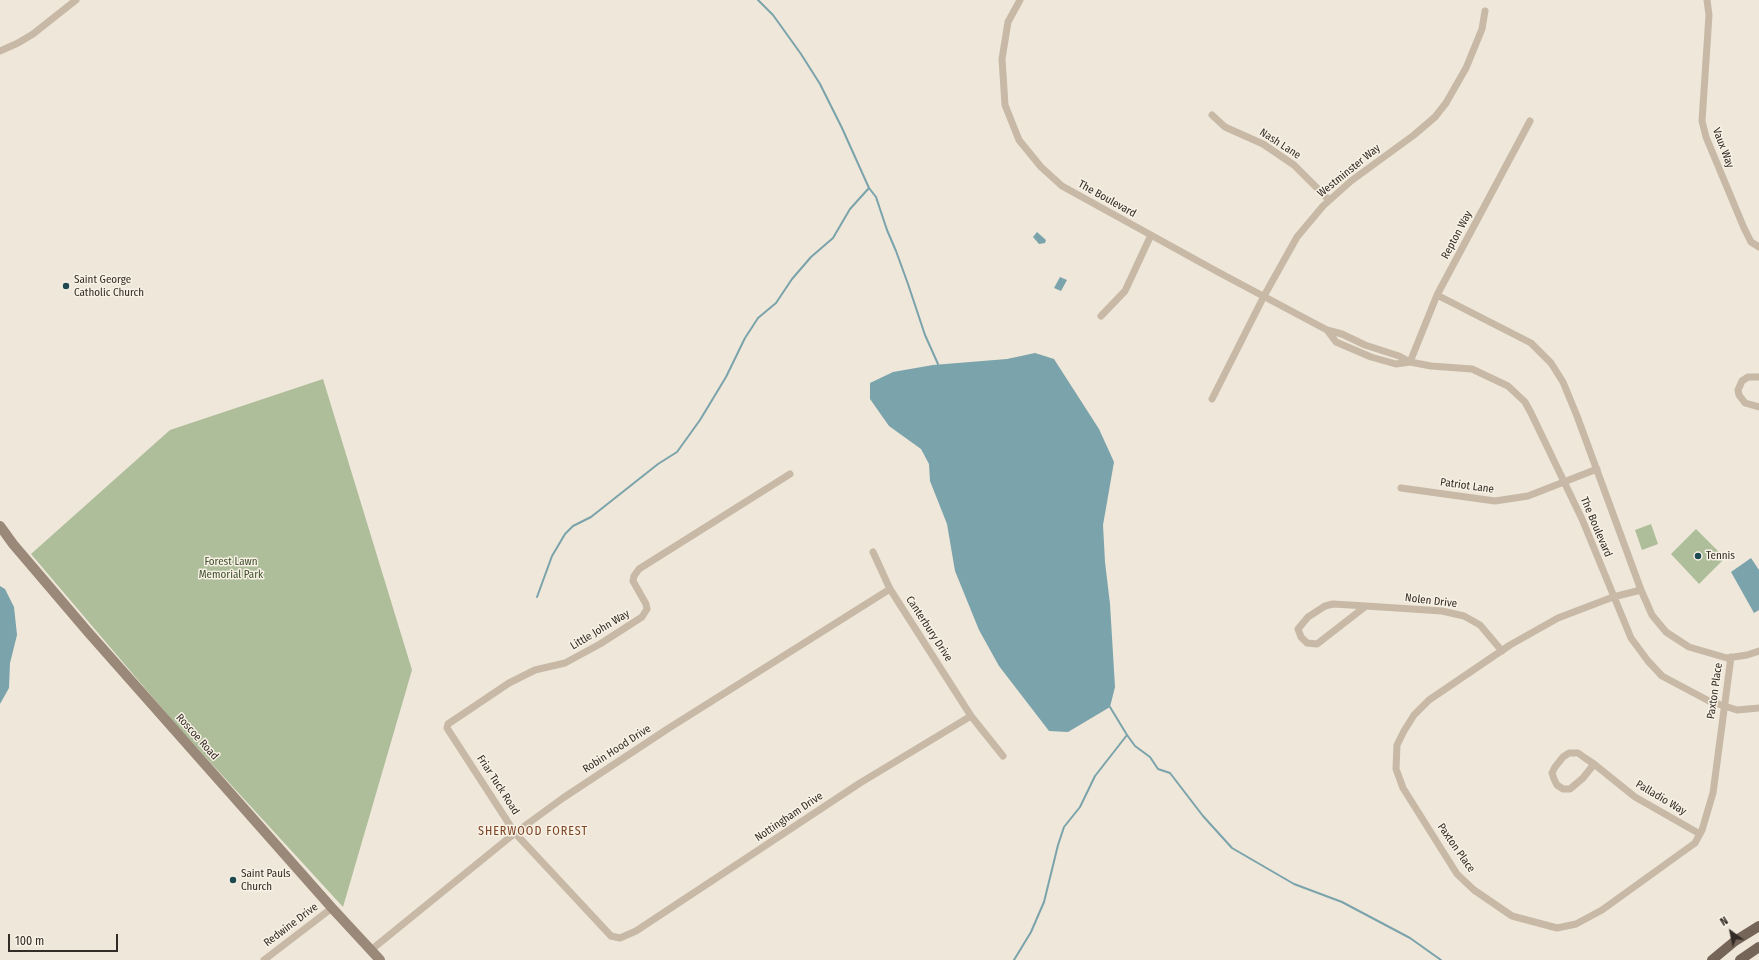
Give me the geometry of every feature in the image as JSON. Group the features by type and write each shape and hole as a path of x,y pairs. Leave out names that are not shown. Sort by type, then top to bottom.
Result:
{"main road":[{"name":"Roscoe Road","path":"0,526 13,544 88,632 332,908 380,960"},
{"path":"1712,960 1735,941 1759,926"},
{"path":"1740,960 1759,947"}],"street":[{"path":"0,51 33,34 76,0"},
{"name":"The Boulevard","path":"1020,0 1008,22 1002,59 1005,105 1020,140 1041,167 1062,186 1327,330 1342,334 1365,345 1399,356 1410,362 1431,366 1472,369 1508,386 1525,402 1582,519 1631,638 1648,661 1662,676 1709,701 1737,710 1759,708"},
{"name":"Vaux Way","path":"1707,0 1709,14 1702,121 1706,137 1744,228 1751,242 1759,247"},
{"name":"Westminster Way","path":"1212,399 1264,296 1297,237 1330,200 1351,181 1414,135 1434,117 1446,103 1464,72 1482,29 1485,11"},
{"name":"Nash Lane","path":"1212,115 1225,126 1263,144 1294,165 1330,200"},
{"name":"Repton Way","path":"1410,362 1437,295 1530,121"},
{"path":"1101,316 1125,291 1150,235"},
{"name":"The Boulevard","path":"1437,295 1531,343 1551,363 1563,382 1597,469 1641,590 1652,615 1666,632 1689,647 1727,658 1759,652"},
{"path":"1759,377 1748,377 1742,381 1738,390 1739,395 1745,404 1759,407"},
{"name":"Patriot Lane","path":"1401,488 1495,502 1528,496 1597,469"},
{"name":"Little John Way","path":"448,724 509,683 535,670 570,660 600,644 642,617 647,609 646,604 633,581 634,576 639,569 790,474"},
{"name":"Canterbury Drive","path":"873,552 890,589 971,716 1003,756"},
{"name":"Robin Hood Drive","path":"371,950 515,833 563,798 669,728 890,589"},
{"name":"Paxton Place","path":"1641,590 1613,597 1558,618 1502,651 1429,700 1414,715 1397,745 1396,769 1403,788 1457,874 1474,890 1512,916 1557,928 1576,924 1602,910 1636,887 1695,842 1700,834 1713,793 1731,657"},
{"name":"Nolen Drive","path":"1366,606 1317,644 1307,643 1300,637 1298,629 1308,617 1325,606 1333,604 1366,606 1442,611 1464,616 1480,625 1502,651"},
{"name":"Nottingham Drive","path":"620,938 636,931 860,783 971,716"},
{"name":"Friar Tuck Road","path":"448,724 447,728 515,833 611,936 620,938"},
{"name":"Palladio Way","path":"1594,764 1570,789 1563,789 1557,785 1554,780 1552,773 1563,757 1569,753 1578,753 1594,764 1635,798 1700,834"},
{"name":"Redwine Drive","path":"264,960 332,908"}],"green space":[{"name":"Forest Lawn Memorial Park","path":"323,379 412,670 343,907 177,726 31,554 170,430"},
{"path":"1651,524 1658,544 1642,550 1635,530"},
{"name":"Tennis","path":"1696,529 1725,558 1699,584 1671,554"}],"water":[{"path":"1037,232 1046,240 1045,243 1039,244 1033,237"},
{"path":"1060,277 1067,280 1061,291 1054,288"},
{"path":"1035,353 1054,359 1099,429 1114,462 1103,525 1115,687 1110,707 1068,732 1049,731 999,666 979,630 955,571 947,524 930,481 929,464 921,449 889,426 870,399 870,383 893,372 933,365 1007,359"},
{"path":"1751,558 1759,570 1759,610 1754,613 1731,572"},
{"path":"0,586 5,589 14,607 17,635 10,663 9,688 0,704"}],"waterway":[{"path":"758,0 773,15 801,54 820,84 842,128 869,188 876,197 925,335 938,364"},
{"path":"537,597 552,556 565,534 573,526 591,517 658,464 677,452 700,420 726,377 745,338 758,318 776,303 792,279 811,257 833,238 850,209 869,188"},
{"path":"1110,707 1135,746 1150,757 1158,769 1170,773 1203,816 1232,848 1294,884 1342,902 1410,938 1441,960"},
{"path":"1014,960 1031,932 1044,902 1064,827 1080,807 1095,776 1127,735"}],"place":[{"name":"Saint George Catholic Church","path":"66,286"},
{"name":"Tennis","path":"1698,556"},
{"name":"Saint Pauls Church","path":"233,880"}],"district":[{"name":"SHERWOOD FOREST","path":"533,832"}]}
